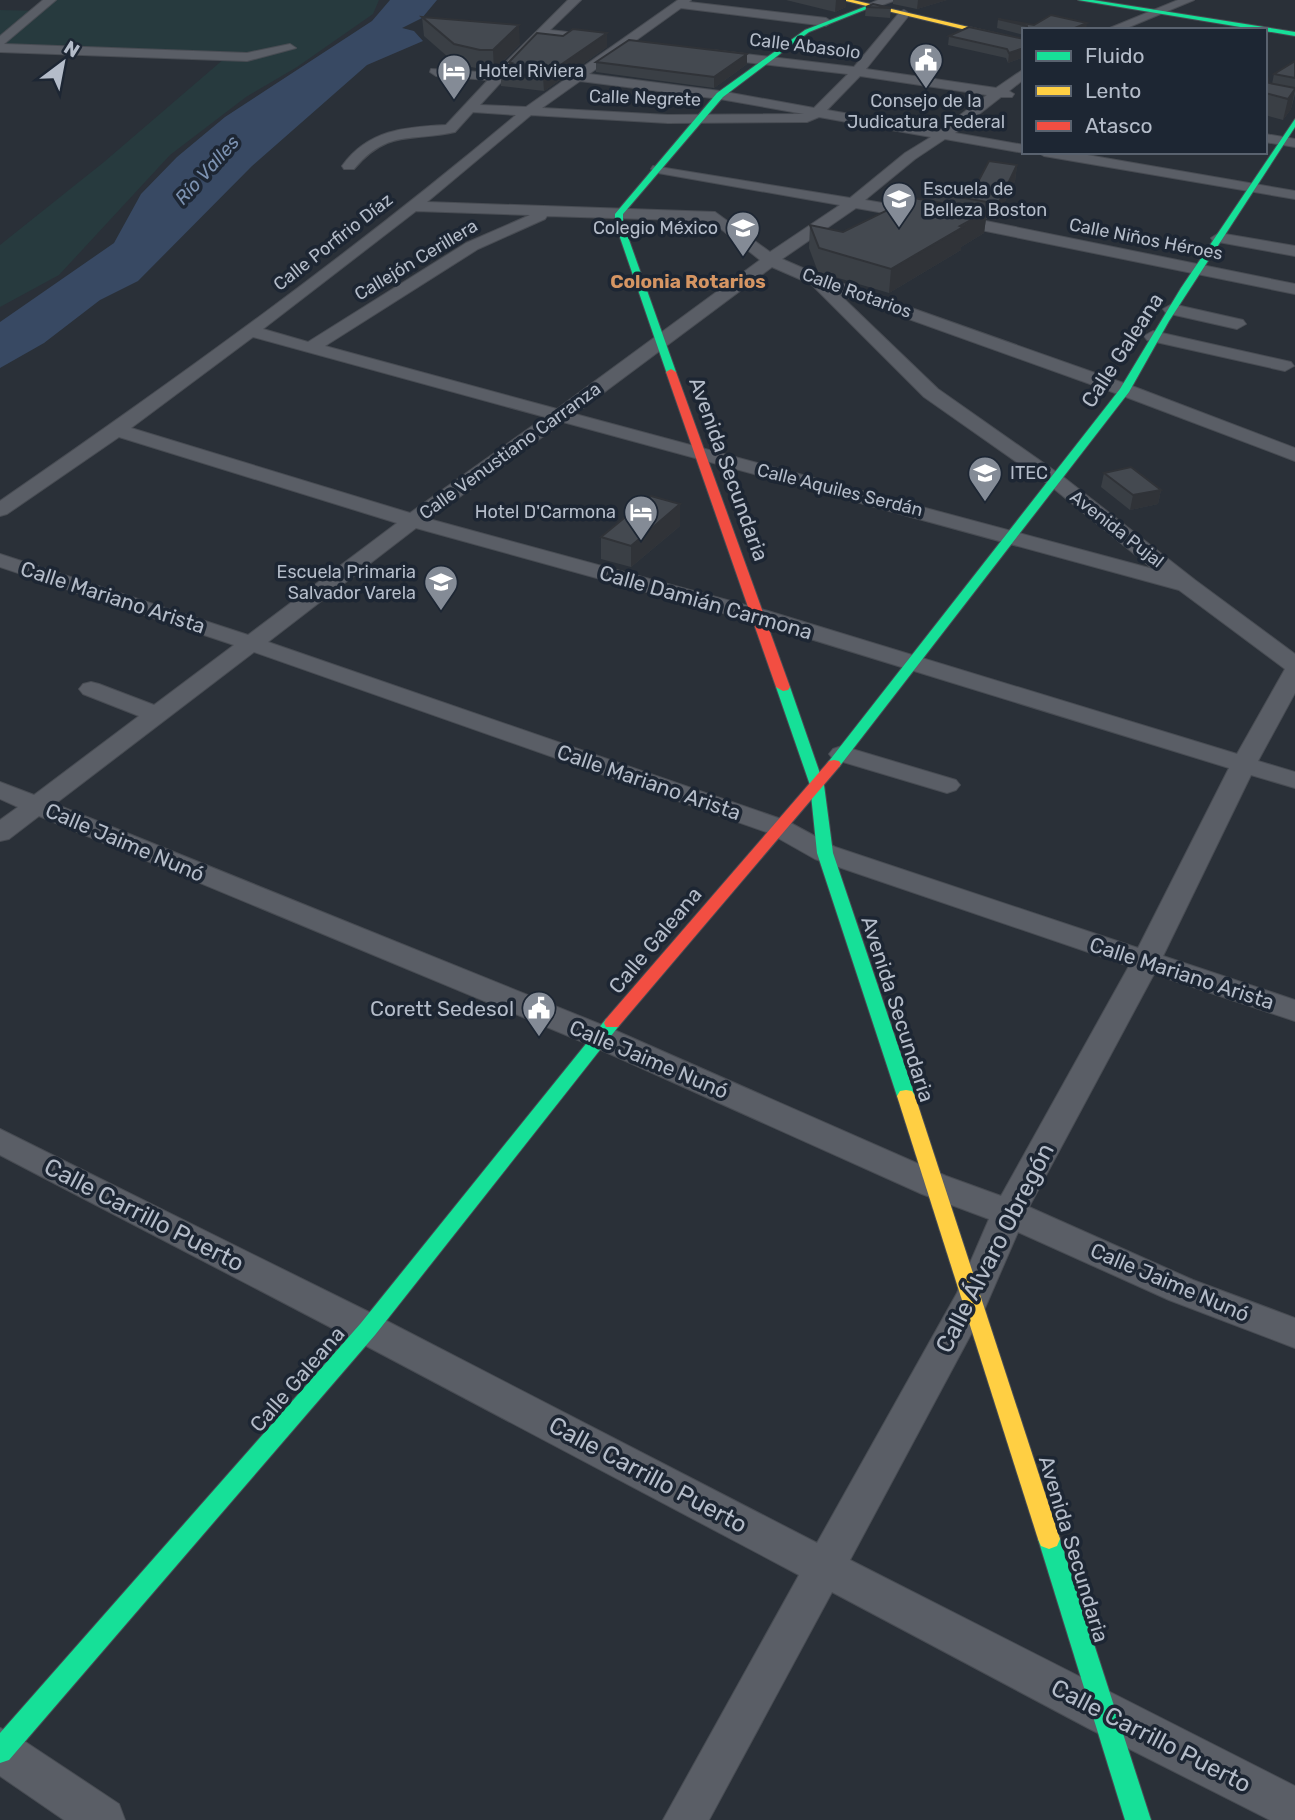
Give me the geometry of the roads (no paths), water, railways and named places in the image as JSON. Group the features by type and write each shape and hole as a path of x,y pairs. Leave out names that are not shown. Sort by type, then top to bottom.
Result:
{"street":[{"path":"0,42 50,0"},
{"path":"349,166 366,145 392,134 450,129 540,32 575,0"},
{"path":"843,0 1022,42"},
{"path":"619,214 720,95 807,31 890,0"},
{"path":"1081,0 1263,28"},
{"path":"1116,28 1188,0"},
{"path":"683,1 826,22"},
{"name":"Calle Porfirio Díaz","path":"0,510 116,430 250,331 494,143 526,113 683,1"},
{"path":"817,114 904,14"},
{"path":"1267,29 1295,33"},
{"path":"540,32 650,46"},
{"path":"0,48 247,57 290,48"},
{"name":"Calle Abasolo","path":"697,52 855,71 1022,97"},
{"path":"247,57 263,67"},
{"path":"436,72 498,77"},
{"name":"Calle Venustiano Carranza","path":"0,833 413,521 854,202 910,156 944,134 1022,74"},
{"name":"Calle Negrete","path":"575,76 720,95 1022,149"},
{"name":"Calle Negrete","path":"470,108 701,120 807,118 817,114"},
{"name":"Calle Galeana","path":"0,1751 368,1329 601,1037 778,827 817,785 915,663 1125,390 1153,336 1200,270 1295,121"},
{"path":"1056,154 1295,195"},
{"name":"Calle Niños Héroes","path":"658,169 854,202 1295,289"},
{"name":"Calle Rotarios","path":"411,206 546,213 715,217 771,260 815,280 1125,390 1295,455"},
{"name":"Callejón Cerillera","path":"310,348 472,246 546,213"},
{"name":"Avenida Secundaria","path":"619,214 619,223 699,455 760,616 817,785 825,853 973,1298 1138,1820"},
{"path":"1219,237 1295,251"},
{"name":"Avenida Pujal","path":"815,280 931,393 1055,480 1187,585 1295,665"},
{"path":"1172,309 1237,324"},
{"name":"Calle Aquiles Serdán","path":"250,331 559,414 699,455 1012,535 1187,585"},
{"path":"1153,336 1285,366"},
{"name":"Calle Damián Carmona","path":"116,430 413,521 760,616 1295,780"},
{"name":"Calle Mariano Arista","path":"0,560 253,644 778,827 825,853 1295,1011"},
{"name":"Calle Álvaro Obregón","path":"685,1820 973,1298 1009,1213 1146,961 1243,765 1295,671"},
{"path":"91,689 158,715"},
{"path":"842,754 947,785"},
{"name":"Calle Jaime Nunó","path":"0,790 162,859 601,1037 934,1185 1009,1213 1181,1290 1295,1333"},
{"name":"Calle Carrillo Puerto","path":"4,1149 368,1329 1103,1713 1295,1809"},
{"path":"0,1751 103,1820"}],"water":[{"name":"Río Valles","path":"390,0 437,0 422,18 402,28 414,31 423,41 367,65 252,166 138,281 100,300 44,343 0,368 0,322 114,243 141,194 177,157 225,117 372,21"}],"place":[{"name":"Consejo de la Judicatura Federal","path":"926,90"},
{"name":"Hotel Riviera","path":"454,101"},
{"name":"Escuela de Belleza Boston","path":"899,229"},
{"name":"Colegio México","path":"743,258"},
{"name":"ITEC","path":"985,503"},
{"name":"Hotel D'Carmona","path":"641,542"},
{"name":"Escuela Primaria Salvador Varela","path":"441,612"},
{"name":"Corett Sedesol","path":"539,1038"}],"district":[{"name":"Colonia Rotarios","path":"688,281"}]}
